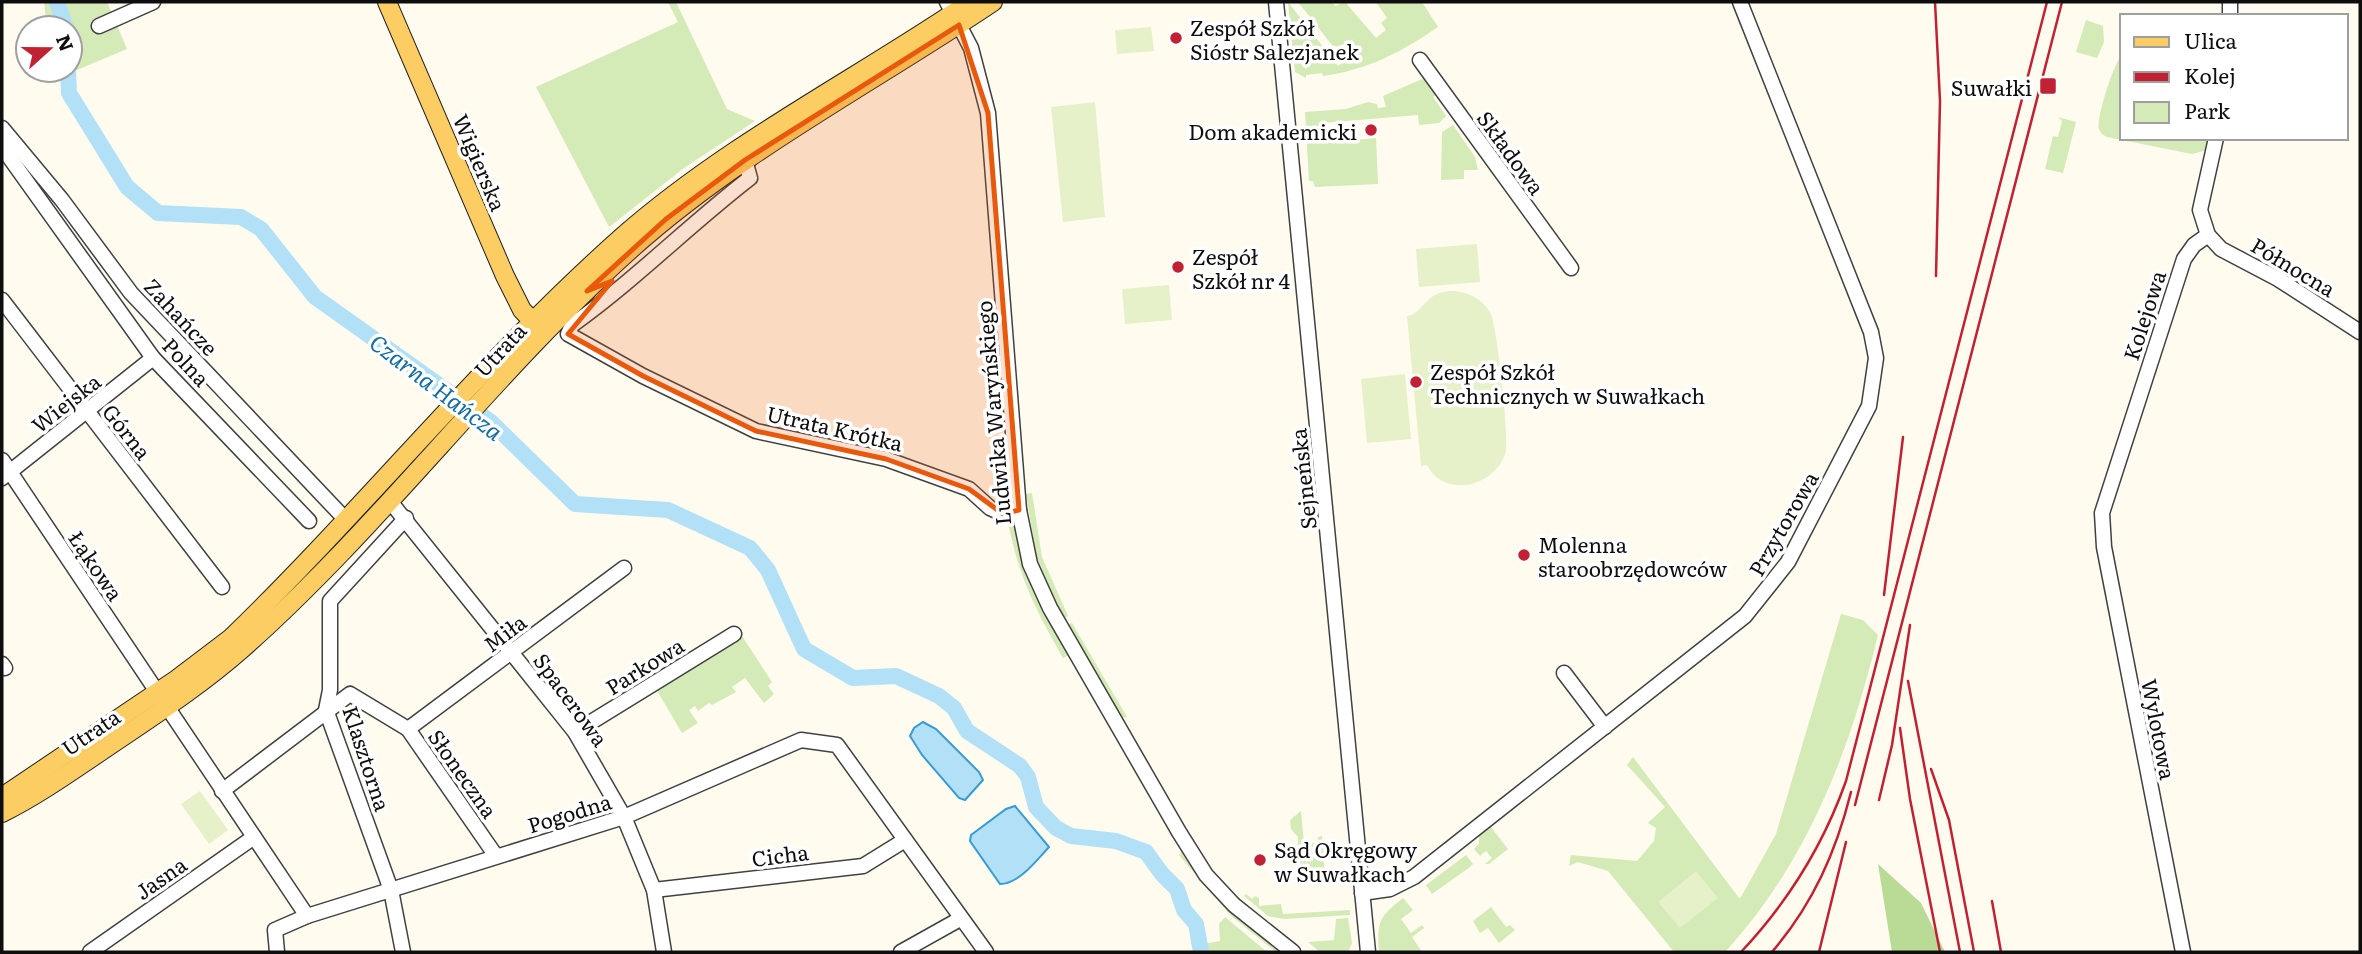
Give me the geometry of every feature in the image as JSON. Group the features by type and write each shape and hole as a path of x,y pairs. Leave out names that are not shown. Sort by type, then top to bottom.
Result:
{"main road":[{"name":"Wigierska","path":"387,2 505,276 522,310 538,328"},
{"name":"Utrata","path":"2,813 50,786 162,700 231,638 346,520 460,411 623,236 691,182 970,2"},
{"name":"Utrata","path":"538,328 587,291 666,219 745,160 953,13 993,2"},
{"name":"Utrata","path":"2,797 240,650 315,579 389,500 460,411"}],"street":[{"path":"99,26 153,2"},
{"name":"Sejneńska","path":"1276,2 1368,952"},
{"name":"Przytorowa","path":"1362,892 1390,889 1414,877 1745,615 1777,579 1858,429 1875,382 1876,358 1871,332 1740,2"},
{"name":"Ludwika Waryńskiego","path":"953,13 971,48 988,113 1019,510 1031,564 1049,608 1206,875 1234,905 1293,952"},
{"name":"Składowa","path":"1420,60 1571,268"},
{"name":"Zahańcze","path":"2,128 62,200 131,293 346,520"},
{"path":"2208,235 2200,210 2216,140"},
{"name":"Polna","path":"2,147 153,358 309,521"},
{"path":"587,291 606,286 615,294 698,218 750,178 745,160"},
{"name":"Północna","path":"2208,235 2221,248 2278,279 2360,332"},
{"name":"Kolejowa","path":"2102,513 2184,259 2194,245 2208,235"},
{"name":"Utrata Krótka","path":"615,294 572,325 568,334 643,376 756,431 886,458 969,489 989,508 1003,514 1019,510"},
{"name":"Górna","path":"2,300 222,587"},
{"name":"Wiejska","path":"5,470 86,412 153,358"},
{"name":"Łąkowa","path":"5,470 162,700"},
{"name":"Spacerowa","path":"389,500 575,732 624,817 654,890 664,952"},
{"name":"Wylotowa","path":"2102,513 2104,547 2183,952"},
{"name":"Klasztorna","path":"403,952 391,890 326,710 330,690 330,601 406,519"},
{"name":"Miła","path":"408,730 624,568"},
{"name":"Parkowa","path":"575,732 734,634"},
{"path":"1564,673 1605,727"},
{"name":"Słoneczna","path":"222,791 350,694 408,730 496,856"},
{"path":"162,700 307,916"},
{"name":"Pogodna","path":"277,952 275,930 307,916 624,817 800,740 837,745 986,952"},
{"name":"Jasna","path":"90,952 254,837"},
{"name":"Cicha","path":"654,890 863,866 905,839"},
{"path":"901,952 960,919"}],"highlighted area":[{"path":"959,25 988,113 1019,510 1003,514 969,489 886,459 756,431 643,376 568,334 612,281 587,291 666,219 745,160"}],"green space":[{"path":"44,2 107,2 127,49 84,67 84,14 45,14"},
{"path":"668,2 676,2 727,109 755,121 684,168 609,227 536,87 678,22"},
{"path":"1288,2 1338,66 1353,56 1346,46 1354,39 1338,47 1332,45 1298,2 1332,2 1335,6 1345,2 1376,38 1386,30 1381,23 1387,18 1376,2 1422,2 1438,27 1397,52 1369,64 1323,76 1322,73 1306,75 1306,78 1295,72"},
{"path":"2086,20 2103,26 2104,42 2097,58 2076,52"},
{"path":"1151,27 1154,51 1117,54 1115,30"},
{"path":"2119,60 2120,140 2107,137 2099,129 2103,103"},
{"path":"1427,77 1438,93 1433,97 1446,116 1439,123 1419,125 1418,115 1322,123 1324,143 1376,138 1378,184 1315,187 1313,181 1309,181 1305,112 1346,109 1368,102 1377,104 1378,108 1386,107 1383,96"},
{"path":"1095,102 1105,217 1063,222 1051,107"},
{"path":"2058,117 2076,122 2063,173 2045,169 2053,136 2058,137 2062,121"},
{"path":"1453,125 1475,157 1478,170 1464,170 1464,179 1441,180 1442,132"},
{"path":"2122,140 2210,140 2207,150 2192,154"},
{"path":"1477,244 1480,282 1419,287 1416,249"},
{"path":"1169,285 1172,320 1125,324 1122,289"},
{"path":"1454,291 1475,297 1483,303 1493,320 1506,442 1501,463 1492,473 1482,480 1458,485 1435,476 1427,465 1421,466 1407,316 1436,294"},
{"path":"1405,374 1411,439 1367,443 1361,379"},
{"path":"1032,493 1042,557 1068,616 1062,619 1037,561 1026,494"},
{"path":"1007,515 1014,520 1035,590 1069,655 1063,658 1028,590"},
{"path":"1841,614 1863,620 1878,635 1854,721 1822,804 1780,881 1754,918 1725,952 1674,952 1608,871 1578,862 1569,866 1571,855 1637,861 1654,841 1656,828 1648,823 1665,807 1627,765 1633,757 1739,898 1741,897 1776,834"},
{"path":"1072,623 1127,717 1121,718 1067,625"},
{"path":"742,636 772,682 768,686 774,694 764,703 745,678 732,687 736,692 712,705 709,703 698,711 695,706 689,710 698,723 682,733 656,689"},
{"path":"200,791 228,830 209,844 181,804"},
{"path":"1301,811 1304,844 1318,843 1318,837 1322,836 1325,878 1303,880 1302,864 1297,864 1298,837 1291,829 1290,820"},
{"path":"1490,826 1508,849 1489,864 1485,864 1492,858 1486,851 1480,856 1474,849 1479,844 1479,836"},
{"path":"1183,850 1233,913 1283,952 1276,952 1230,915 1179,855"},
{"path":"1466,855 1473,864 1432,894 1426,885"},
{"path":"1878,864 1921,903 1945,952 1892,952"},
{"path":"1696,871 1718,898 1680,928 1658,902"},
{"path":"1246,894 1252,899 1255,896 1259,898 1259,906 1281,904 1283,914 1350,910 1350,915 1284,919 1268,916 1244,896"},
{"path":"1403,898 1413,910 1401,919 1411,933 1422,925 1424,928 1412,937 1422,952 1379,952 1381,920"},
{"path":"1491,907 1506,927 1510,925 1515,930 1499,943 1488,928 1480,933 1473,921"},
{"path":"1225,917 1267,952 1206,952 1204,944 1220,941 1219,924"},
{"path":"1348,918 1352,943 1348,952 1320,952 1308,942 1334,940 1336,919"}],"water":[{"path":"923,722 936,729 979,772 983,780 965,800 959,798 922,755 910,736 914,728"},
{"path":"1015,806 1049,847 1021,876 1000,884 970,841 971,835 1006,809"}],"waterway":[{"name":"Czarna Hańcza","path":"57,2 61,14"},
{"name":"Czarna Hańcza","path":"69,84 69,93 127,187 158,213 241,217 261,229 315,297 491,422 575,504 668,510 750,548 768,570 804,649 853,678 896,676 939,696 954,708 967,731 1020,766 1028,777 1036,807 1056,828 1071,836 1116,841 1146,852 1177,889 1184,910 1196,924 1201,952"}],"railway":[{"path":"1935,2 1940,101 1936,276"},
{"path":"1741,952 1774,913 1802,872 1826,828 1846,781 2047,2"},
{"path":"1855,805 2062,2"},
{"path":"1884,595 1903,437"},
{"path":"1879,800 1892,745 1910,625"},
{"path":"1908,681 1960,952"},
{"path":"1900,728 1910,799 1940,952"},
{"path":"1931,769 1949,820 1974,952"},
{"path":"1772,952 1800,915 1821,876 1838,836 1851,792"},
{"path":"1819,952 1846,842"},
{"path":"1992,901 2001,952"}],"place":[{"name":"Zespół Szkół Sióstr Salezjanek","path":"1176,38"},
{"name":"Suwałki","path":"2048,86"},
{"name":"Dom akademicki","path":"1371,130"},
{"name":"Zespół Szkół nr 4","path":"1178,267"},
{"name":"Zespół Szkół Technicznych w Suwałkach","path":"1416,382"},
{"name":"Molenna staroobrzędowców","path":"1524,555"},
{"name":"Sąd Okręgowy w Suwałkach","path":"1260,860"}]}
